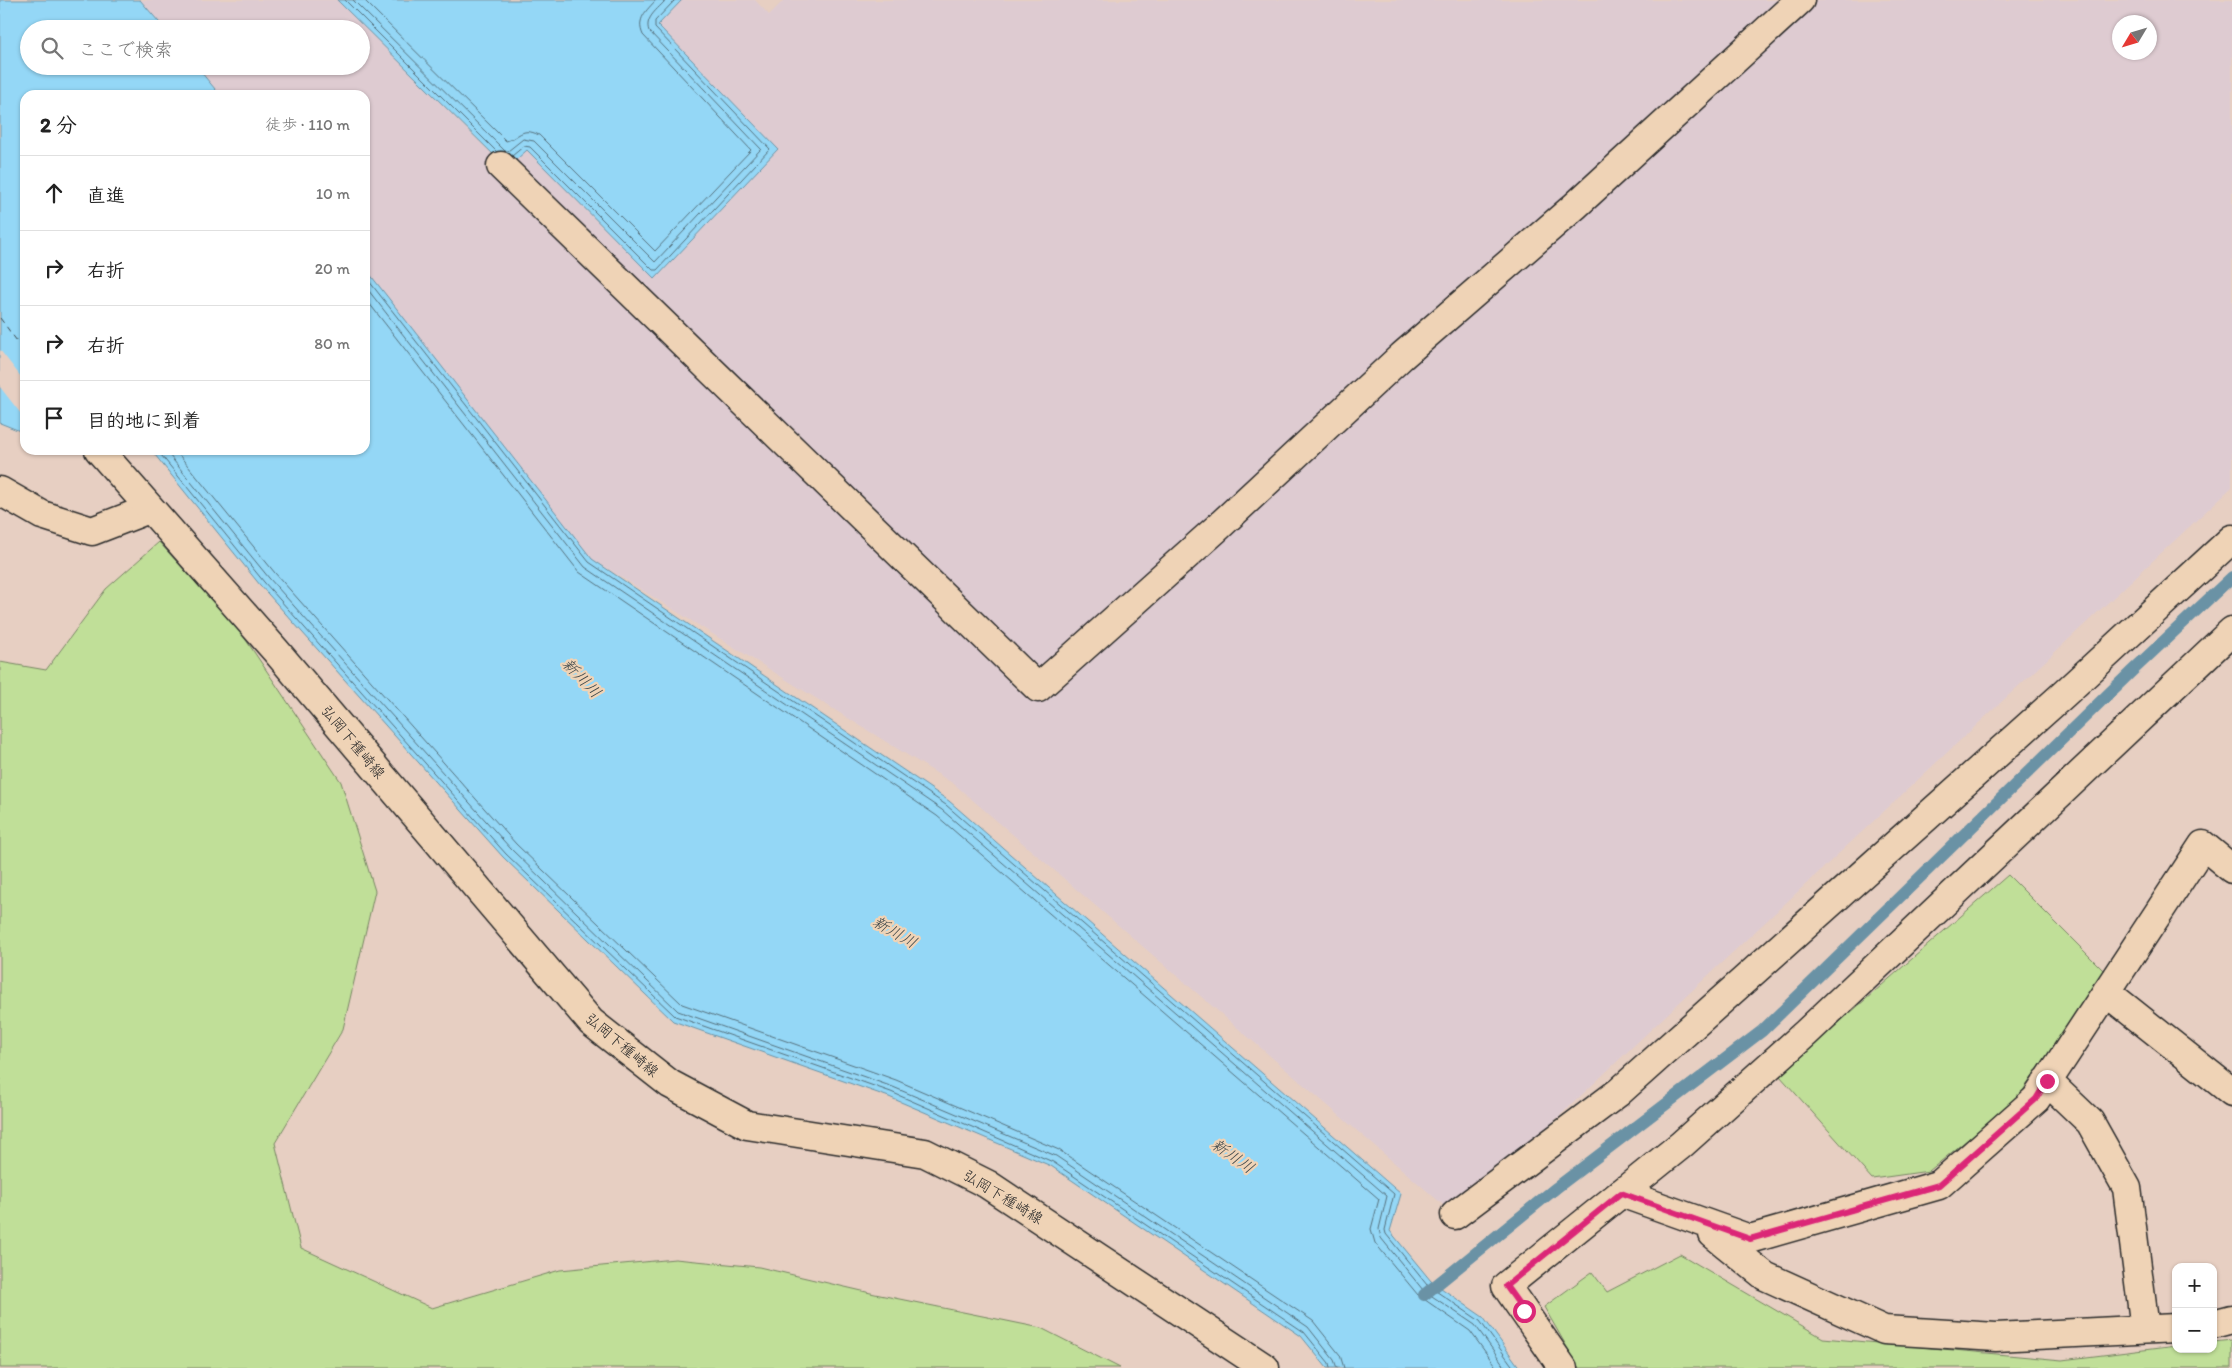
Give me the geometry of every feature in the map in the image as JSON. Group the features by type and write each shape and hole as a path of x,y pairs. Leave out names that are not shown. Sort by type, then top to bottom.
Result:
{"street":[{"path":"501,166 1038,688 1215,530 1402,356 1575,206 1800,0"},
{"name":"弘岡下種崎線","path":"103,455 276,651 591,1022 670,1084 747,1125 925,1153 987,1184 1265,1368"},
{"path":"0,491 42,515 92,531 149,509"},
{"path":"1455,1215 1619,1092 2056,701 2232,539"},
{"path":"1563,1368 1506,1286 1681,1145 1806,1033 2232,631"},
{"path":"1621,1193 1750,1239 1939,1185 2036,1099 2203,845 2232,869"},
{"path":"2106,992 2232,1092"},
{"path":"2047,1081 2090,1122 2127,1188 2145,1329"},
{"path":"1697,1220 1765,1276 1884,1330 1996,1337 2172,1328"},
{"path":"2217,1323 2232,1319"}],"shaded area":[{"path":"140,0 337,0 357,20 157,20"},
{"path":"682,0 755,0 769,15 784,0 2232,0 2232,487 1718,966 1455,1215 954,784 592,559 370,274 370,90 216,90 203,75 370,75 370,33 506,168 527,150 655,279 778,149 658,25"}],"green space":[{"path":"159,542 242,634 341,782 375,891 343,1029 275,1143 301,1248 432,1308 560,1270 675,1259 759,1267 875,1294 1041,1328 1120,1368 0,1368 0,662 46,670 106,589"},
{"path":"2008,875 2105,972 2017,1099 1929,1171 1872,1179 1779,1075"},
{"path":"1680,1254 1823,1338 2062,1360 2172,1346 2172,1353 2217,1353 2217,1342 2232,1340 2232,1368 1579,1368 1544,1307 1592,1272 1607,1292"}],"water":[{"path":"0,0 140,0 157,20 20,20 20,75 203,75 216,90 20,90 20,431 0,423"},
{"path":"337,0 682,0 658,25 778,149 655,279 527,150 507,168 370,33 370,20 357,20"},
{"name":"新川川","path":"370,274 592,559 949,801 1401,1194 1390,1231 1431,1281 1483,1317 1520,1368 1327,1368 1301,1336 1051,1166 889,1097 673,1021 503,857 260,585 155,455 370,455"}],"pier":[{"path":"0,350 20,376 20,413 0,387"}],"waterway":[{"path":"1424,1295 1556,1188 1762,1031 2132,671 2232,577"}],"ferry route":[{"path":"0,318 20,345"}],"route":[{"path":"1524,1311 1506,1286 1621,1193 1750,1239 1939,1185 2036,1099 2047,1081"}]}
